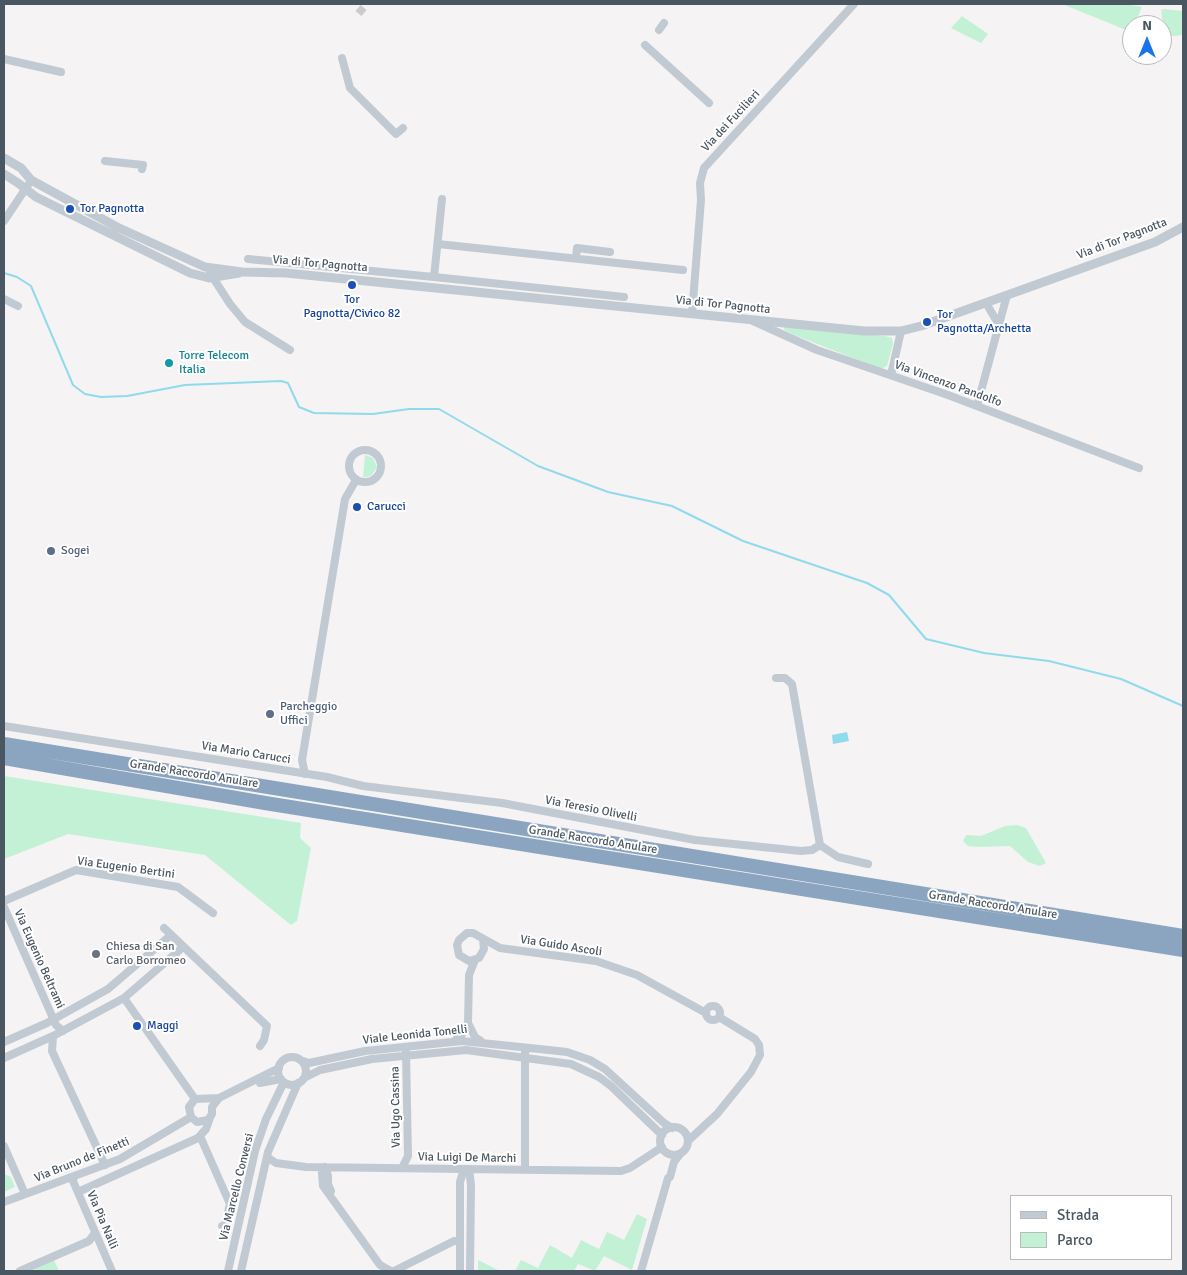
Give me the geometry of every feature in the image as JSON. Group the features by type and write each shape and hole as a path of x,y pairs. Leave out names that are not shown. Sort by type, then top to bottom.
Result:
{"highway":[{"name":"Grande Raccordo Anulare","path":"4,744 1183,936"},
{"name":"Grande Raccordo Anulare","path":"4,758 275,804 1183,950"}],"street":[{"name":"Via dei Fucilieri","path":"692,314 701,200 700,183 704,168 854,4"},
{"path":"645,45 709,103"},
{"path":"342,58 350,88 396,134 403,128"},
{"path":"4,59 62,72"},
{"name":"Via di Tor Pagnotta","path":"4,158 21,168 31,180 117,226 205,266 242,272 286,273 864,331 901,331 921,326 1155,242 1183,227"},
{"path":"105,161 143,165 142,169"},
{"name":"Via di Tor Pagnotta","path":"4,174 36,197 70,215 197,276 213,278 242,272"},
{"path":"4,221 31,180"},
{"path":"434,277 442,199"},
{"path":"438,244 683,270"},
{"path":"576,258 577,248 610,252"},
{"path":"248,259 624,297"},
{"path":"205,266 234,309 246,322 290,350"},
{"path":"977,406 1007,295"},
{"path":"4,299 18,306"},
{"path":"986,303 999,325"},
{"name":"Via Vincenzo Pandolfo","path":"749,320 817,350 977,406 1139,468"},
{"path":"891,375 901,331"},
{"path":"362,451 375,454 381,464 378,475 368,482 356,480 350,469 353,457 362,451"},
{"name":"Via Mario Carucci","path":"4,726 305,774 302,760 345,500 356,480"},
{"path":"776,678 785,678 792,684 820,845 838,857 868,864"},
{"name":"Via Teresio Olivelli","path":"305,774 369,786 502,803 694,840 801,851 812,850 820,845"},
{"name":"Via Eugenio Bertini","path":"4,901 76,870 178,887 213,913"},
{"name":"Via Eugenio Beltrami","path":"4,907 56,1026 63,1031"},
{"path":"164,928 267,1026 264,1040 260,1046"},
{"path":"454,1041 461,1036 468,1023 469,975 464,959 457,950 457,945 462,936 473,933 483,940 483,954 475,960 469,975"},
{"path":"4,1042 54,1020 113,986 171,935"},
{"name":"Via Guido Ascoli","path":"483,940 500,948 596,961 637,975 707,1011 710,1019 719,1017 755,1040 759,1045 760,1055 751,1072 709,1121"},
{"path":"4,1058 63,1031 124,998 182,947"},
{"name":"Via Guido Ascoli","path":"483,954 500,948"},
{"path":"464,959 475,960"},
{"path":"124,998 195,1099"},
{"path":"468,1023 475,1037 481,1041"},
{"path":"39,1026 45,1033 45,1040"},
{"path":"53,1036 52,1051 105,1165"},
{"name":"Viale Leonida Tonelli","path":"303,1061 309,1063 365,1051 454,1041 481,1041 567,1052 605,1068 660,1120 672,1128"},
{"name":"Via Ugo Cassina","path":"402,1168 408,1156 406,1050 410,1046"},
{"path":"525,1169 525,1050 530,1048"},
{"name":"Viale Leonida Tonelli","path":"301,1081 320,1070 372,1059 466,1050 525,1057 571,1064 599,1077 662,1135"},
{"path":"195,1099 219,1098 279,1068 283,1060 290,1057 303,1061 306,1070 301,1081 290,1084 282,1080 250,1084"},
{"path":"279,1068 282,1080"},
{"name":"Via Marcello Conversi","path":"228,1271 255,1151 282,1080"},
{"name":"Via Marcello Conversi","path":"241,1271 267,1158 279,1124 301,1081"},
{"path":"219,1098 212,1107 206,1128 200,1136 230,1204 225,1225 222,1226"},
{"path":"195,1099 189,1107 191,1117 200,1122 210,1118"},
{"path":"206,1099 212,1107"},
{"name":"Via Bruno de Finetti","path":"4,1202 105,1165 137,1150 191,1117"},
{"path":"668,1178 662,1135 672,1128 694,1129 709,1121"},
{"path":"642,1271 674,1162 686,1149 689,1140 709,1121"},
{"path":"681,1129 689,1140"},
{"name":"Via Bruno de Finetti","path":"78,1192 200,1136"},
{"path":"4,1146 25,1194"},
{"path":"664,1150 680,1154"},
{"name":"Via Luigi De Marchi","path":"267,1158 276,1163 292,1166 621,1170 630,1168 664,1150"},
{"path":"325,1167 322,1180 323,1186 383,1267 392,1271 454,1241 460,1241"},
{"path":"4,1169 14,1172"},
{"path":"467,1169 471,1185 470,1271"},
{"path":"460,1271 460,1182 467,1169"},
{"name":"Via Pia Nalli","path":"74,1177 78,1192 112,1271"},
{"path":"460,1226 470,1226"},
{"path":"20,1271 89,1241 95,1233"}],"green space":[{"path":"1062,4 1126,4 1142,7 1138,15 1122,15 1122,28"},
{"path":"1161,10 1183,11 1183,35 1172,36 1172,15 1162,15"},
{"path":"962,16 988,34 981,43 951,28"},
{"path":"784,327 885,336 892,338 893,344 887,366 881,369 797,336 784,330"},
{"path":"365,455 373,458 377,467 372,475 363,477"},
{"path":"4,776 301,823 300,838 311,848 297,921 291,925 205,855 68,834 4,859"},
{"path":"1017,825 1026,828 1046,863 1040,866 1028,862 1010,846 968,846 963,841 966,835 981,836 1005,826"},
{"path":"4,1174 11,1177 15,1187 4,1192"},
{"path":"637,1214 647,1219 632,1270 604,1256 595,1271 578,1264 574,1271 515,1271 521,1260 538,1268 550,1245 572,1258 581,1240 599,1249 607,1232 624,1240"},
{"path":"54,1260 59,1271 36,1271 34,1268"},
{"path":"478,1260 500,1271 478,1271"}],"water":[{"path":"847,732 849,741 833,744 832,735"}],"waterway":[{"path":"4,273 17,277 31,286 73,385 85,394 101,397 127,396 185,385 281,381 288,383 299,407 314,413 373,414 409,409 439,409 538,466 608,492 672,506 743,541 867,583 889,595 926,639 984,653 1049,661 1121,679 1183,706"}],"tunnel":[{"path":"358,8 364,13"}],"place":[{"name":"Tor Pagnotta","path":"70,209"},
{"name":"Tor Pagnotta/Civico 82","path":"352,285"},
{"name":"Tor Pagnotta/Archetta","path":"927,322"},
{"name":"Torre Telecom Italia","path":"169,363"},
{"name":"Carucci","path":"357,507"},
{"name":"Sogei","path":"51,551"},
{"name":"Parcheggio Uffici","path":"270,714"},
{"name":"Chiesa di San Carlo Borromeo","path":"96,954"},
{"name":"Maggi","path":"137,1026"}]}
